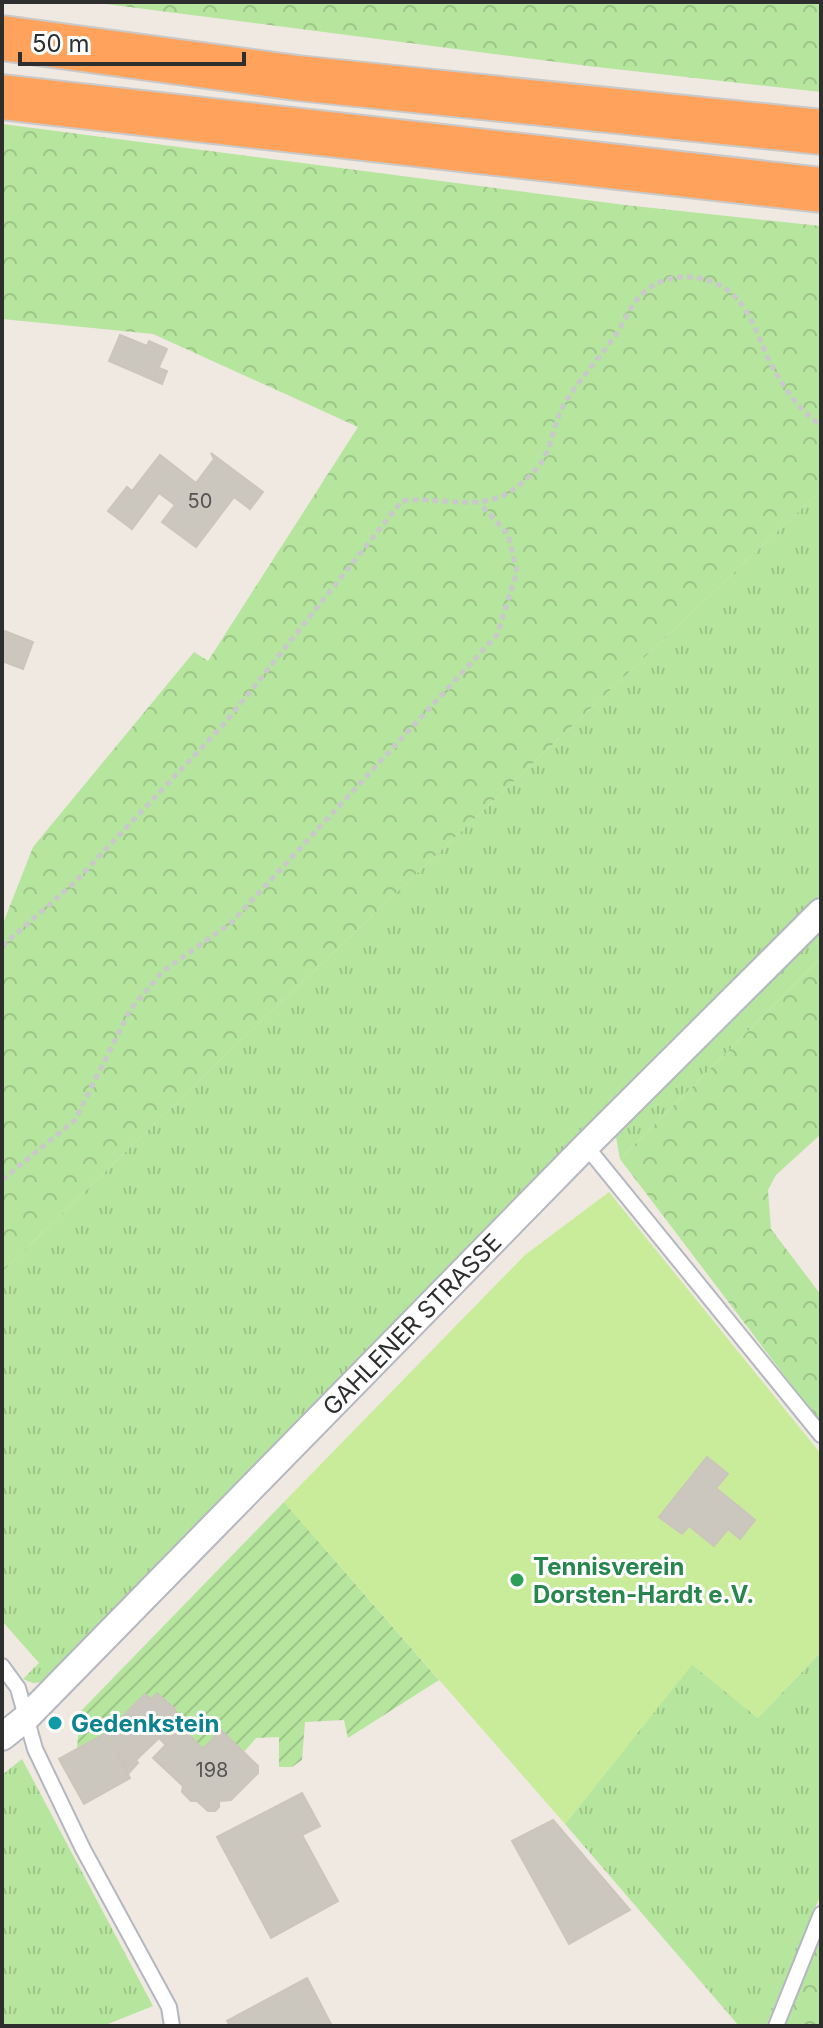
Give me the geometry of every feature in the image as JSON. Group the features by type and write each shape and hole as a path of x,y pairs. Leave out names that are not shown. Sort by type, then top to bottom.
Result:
{"highway":[{"path":"2,38 297,78 821,132"},
{"path":"2,97 821,190"}],"street":[{"name":"GAHLENER STRASSE","path":"2,1737 26,1718 586,1146 821,912"}],"lane":[{"path":"586,1146 821,1435"},
{"path":"2,1666 18,1688 35,1749 83,1849 169,2007 172,2026"},
{"path":"776,2026 821,1914"}],"path":[{"path":"2,946 73,884 225,723 402,501 423,498 480,504 516,489 543,462 564,405 616,335 640,296 655,284 687,276 709,281 734,295 751,319 771,365 794,402 821,426"},
{"path":"2,1180 75,1120 130,1010 163,971 231,923 497,635 517,572 508,534 480,504"}],"green space":[{"path":"90,2 821,2 821,92 588,66"},
{"path":"2,124 625,205 821,226 821,490 220,1060 2,1272 2,926 33,847 194,652 208,661 358,427 153,334 2,319"},
{"path":"821,490 821,894 541,1176 51,1681 33,1683 23,1679 39,1663 2,1621 2,1272 220,1060"},
{"path":"821,930 821,958 620,1159 616,1137"},
{"path":"821,958 821,1134 776,1175 768,1190 771,1229 821,1295 821,1424 620,1159"},
{"path":"609,1192 821,1454 821,1652 758,1718 692,1665 565,1824 284,1502 525,1255"},
{"path":"284,1502 439,1680 348,1738 344,1720 305,1722 302,1760 292,1767 279,1767 279,1737 256,1738 244,1752 221,1730 203,1749 172,1721 179,1714 157,1693 151,1699 145,1694 106,1733 77,1749 80,1712"},
{"path":"821,1652 821,1894 766,2026 739,2026 565,1824 692,1664 758,1718"},
{"path":"22,1759 153,2006 103,2026 2,2026 2,1775"},
{"path":"821,1936 821,2026 785,2026"}],"building":[{"path":"120,335 147,346 149,341 167,349 153,380 109,361"},
{"path":"159,368 167,371 162,384 153,380"},
{"path":"211,453 263,492 250,509 234,497 196,547 162,522 175,505 159,493 132,529 108,511 127,487 132,491 160,455 196,483 214,459"},
{"path":"2,630 33,642 23,669 2,661"},
{"name":"Tennisverein Dorsten-Hardt e.V.","path":"707,1457 728,1474 716,1488 755,1520 740,1539 728,1529 714,1546 689,1526 682,1534 659,1517"},
{"path":"157,1693 175,1709 122,1763 106,1733 145,1694 151,1699"},
{"path":"174,1710 179,1714 172,1721 180,1730 166,1745 159,1738 136,1760 138,1763 128,1774 122,1763"},
{"path":"182,1728 203,1749 221,1730 258,1766 258,1773 231,1800 219,1801 215,1811 208,1811 197,1801 191,1801 182,1792 183,1786 153,1758"},
{"path":"106,1733 130,1778 84,1804 59,1759"},
{"path":"302,1793 320,1826 302,1835 338,1901 271,1938 217,1837"},
{"path":"553,1820 630,1910 569,1944 512,1841"},
{"path":"307,1978 332,2026 230,2026 227,2021"}],"place":[{"name":"Tennisverein Dorsten-Hardt e.V.","path":"517,1580"},
{"name":"Gedenkstein","path":"55,1723"}]}
